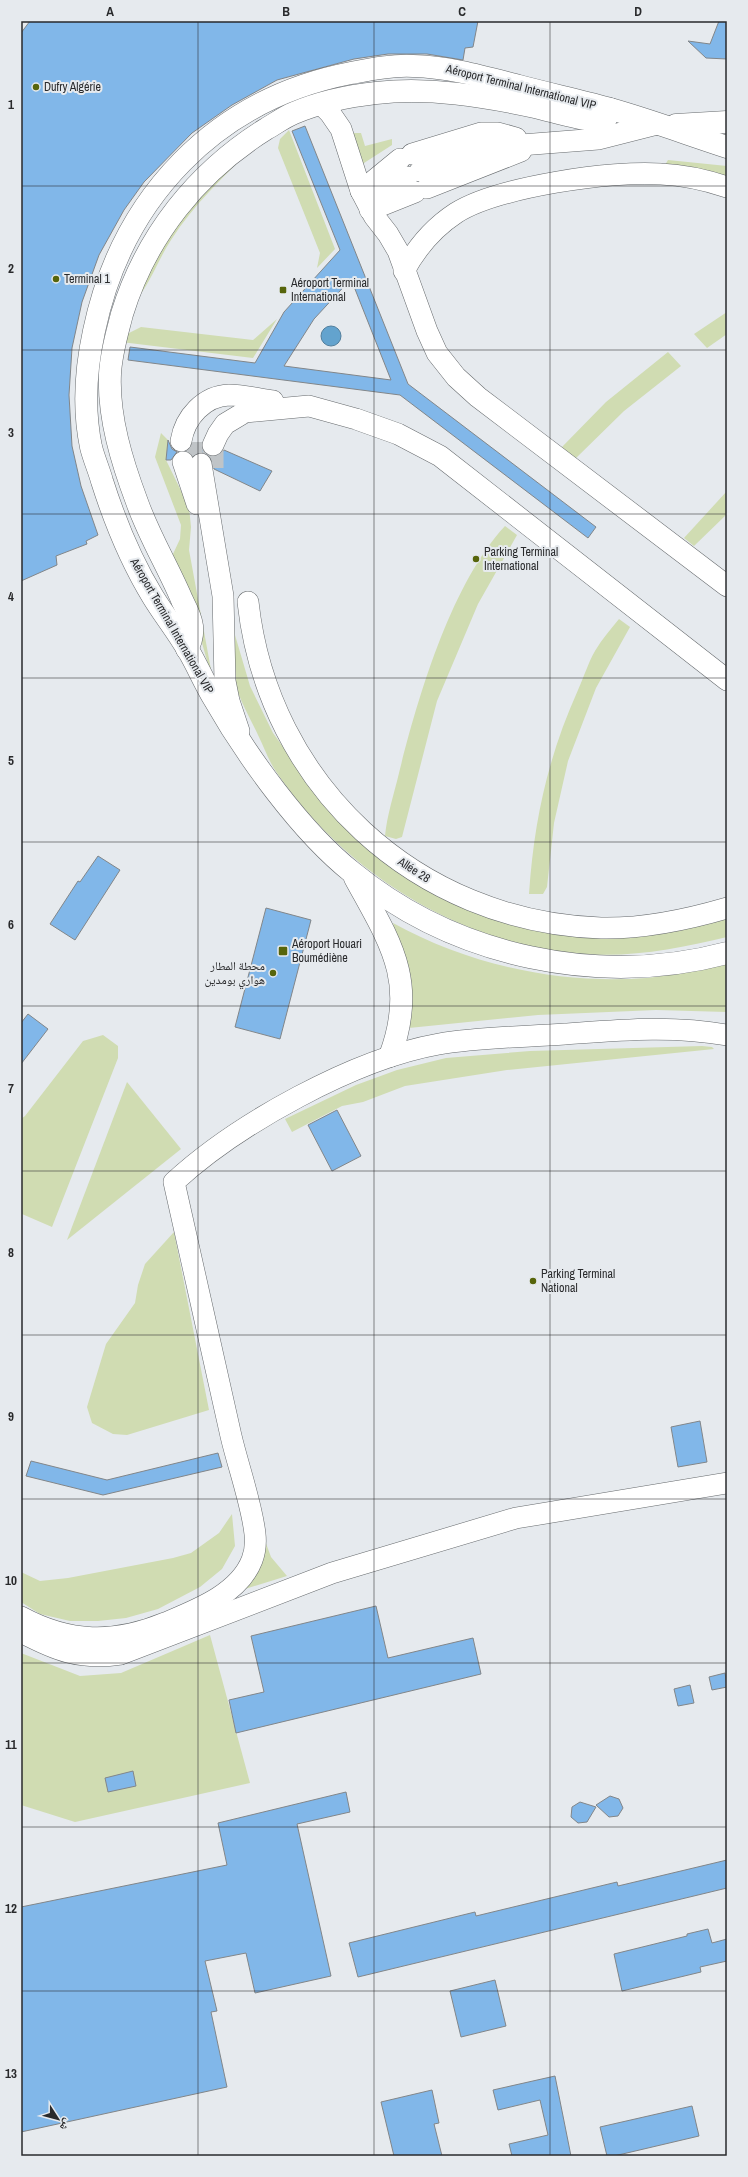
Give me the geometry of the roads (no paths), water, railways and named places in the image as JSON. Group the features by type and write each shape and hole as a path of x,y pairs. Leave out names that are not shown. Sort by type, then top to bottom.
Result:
{"main road":[{"name":"Aéroport Terminal International VIP","path":"727,147 610,109 464,72 438,67 384,67 332,76 307,84 261,103 235,118 204,140 170,173 142,212 108,275 101,297 89,352 87,400 92,448 121,534 151,593 187,649 213,698 253,759 291,809 322,844 352,873 389,898 426,920 459,936 507,952 549,962 592,967 636,967 680,963 727,953"},
{"path":"187,649 192,636 191,622 170,571 152,540 137,504 114,426 110,374 116,334 130,290 150,247 176,208 198,183 248,140 292,114 321,104 376,93 415,91 453,94 498,101 594,120 603,120 607,117 610,109"},
{"path":"657,124 727,122"},
{"path":"352,873 386,935 398,968 402,1004 396,1039 390,1056"}],"street":[{"path":"321,104 341,129 365,199 393,242 437,353 456,377 478,397 727,586"},
{"path":"365,199 413,173 483,148 598,138 657,124"},
{"path":"365,199 413,173"},
{"path":"404,271 426,237 441,223 476,203 513,192 570,181 630,174 660,174 686,177 727,187"},
{"path":"253,759 235,721 225,680 223,660 225,617 220,575 197,454 187,422 195,411 205,403 230,395 309,406 385,428 440,456 727,680"},
{"path":"197,454 218,434 225,424 245,412 309,406"},
{"path":"197,454 220,575"},
{"name":"Allée 28","path":"248,602 254,645 268,691 280,720 302,760 325,792 349,818 369,838 408,868 471,901 514,915 559,924 602,928 646,926 701,916 727,908"},
{"path":"21,1617 52,1631 68,1636 84,1638 123,1635 160,1625 212,1600 232,1587 248,1569 255,1546 253,1522 235,1453 174,1182 218,1146 273,1112 331,1082 390,1056 439,1044 461,1041 640,1029 671,1028 727,1035"},
{"path":"21,1632 60,1652 80,1656 101,1657 121,1654 332,1573 516,1518 727,1483"}],"water":[{"path":"331,326 338,329 341,336 338,343 331,346 324,343 321,336 324,329"}],"tunnel":[{"path":"192,442 192,463"},
{"path":"213,445 213,468"}],"place":[{"name":"Dufry Algérie","path":"36,87"},
{"name":"Terminal 1","path":"56,279"},
{"name":"Aéroport Terminal International","path":"283,290"},
{"name":"Parking Terminal International","path":"476,559"},
{"name":"Aéroport Houari Boumédiène","path":"283,951"},
{"name":"محطة المطار هواري بومدين","path":"273,973"},
{"name":"Parking Terminal National","path":"533,1281"}]}
